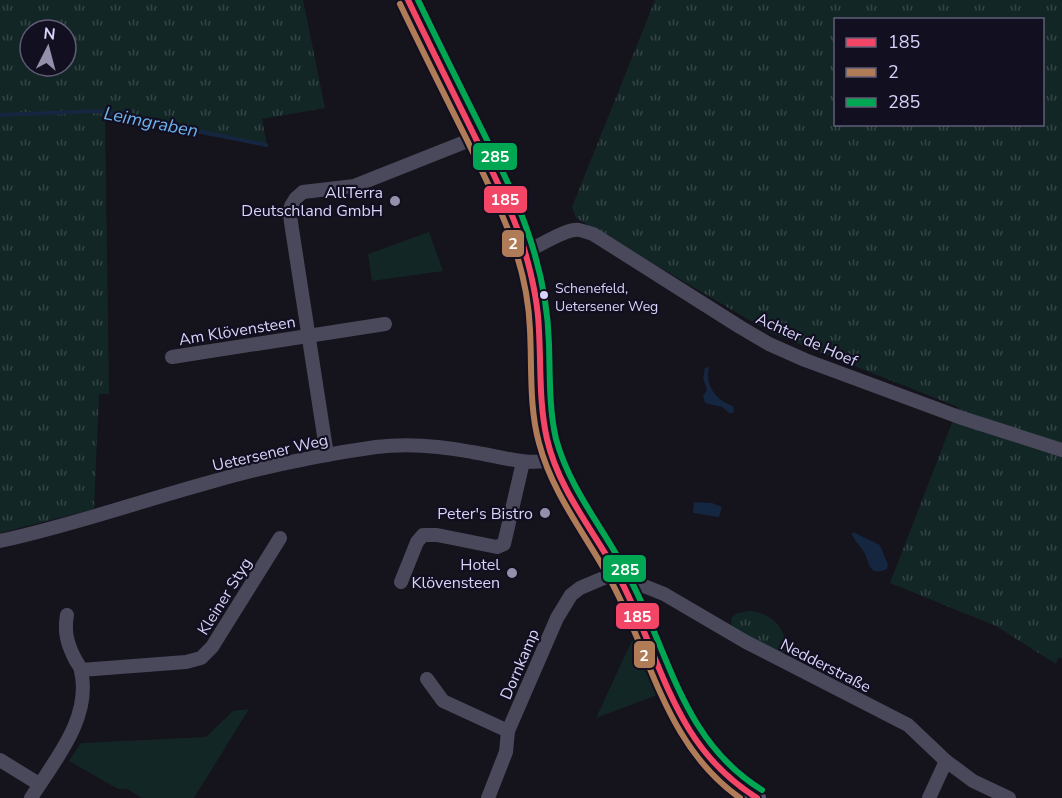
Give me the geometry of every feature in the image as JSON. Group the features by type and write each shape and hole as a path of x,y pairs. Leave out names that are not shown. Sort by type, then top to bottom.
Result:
{"main road":[{"path":"408,0 509,208 525,252 532,276 538,313 544,411 547,438 553,460 572,500 619,576 684,723 699,747 722,773 757,798"}],"street":[{"name":"Am Klövensteen","path":"327,455 290,215 291,206 303,192 354,186 475,138"},
{"name":"Achter de Hoef","path":"525,252 545,244 565,231 578,229 593,234 770,344 806,360 959,417 1062,450"},
{"name":"Am Klövensteen","path":"172,357 385,324"},
{"name":"Uetersener Weg","path":"0,541 116,511 206,483 278,464 378,447 416,445 470,451 523,462 553,460"},
{"path":"401,582 417,542 423,535 437,535 497,547 504,544 523,462"},
{"name":"Kleiner Styg","path":"81,670 186,662 201,658 212,647 279,538"},
{"name":"Dornkamp","path":"489,798 506,752 508,730 557,618 571,596 592,582 606,577 619,576"},
{"name":"Nedderstraße","path":"619,576 664,594 746,642 908,726 945,761 974,781 1009,798"},
{"path":"31,798 80,713 83,693 81,670 67,643 64,629 67,615"},
{"path":"427,679 443,701 508,730"},
{"path":"0,760 39,784"},
{"path":"929,798 945,761"}],"green space":[{"path":"0,0 303,0 325,108 262,119 267,146 105,117 109,394 99,394 94,509 0,533"},
{"path":"655,0 1062,0 1062,658 1058,658 1056,664 996,626 890,583 958,407 771,333 576,218 572,207"},
{"path":"429,232 443,271 372,281 368,254"},
{"path":"749,611 764,614 776,623 786,642 784,652 734,629 731,623 732,617"},
{"path":"633,638 657,695 596,718"},
{"path":"249,709 194,798 142,798 127,789 118,789 69,761 81,743 206,737 233,711"}],"water":[{"path":"709,367 710,386 716,396 733,406 734,413 705,403 703,396 707,390 703,378 705,368"},
{"path":"694,502 712,503 722,507 719,517 693,513"},
{"path":"853,532 880,545 888,565 887,569 876,571 871,568 864,552 852,535"}],"waterway":[{"name":"Leimgraben","path":"0,115 99,111 266,145"}],"transit line":[{"name":"185","path":"408,0 495,177 522,242 537,308 544,426 560,477 620,579 673,699 688,727 706,753 728,777 757,798"},
{"name":"285","path":"418,0 505,176 531,242 546,305 551,404 556,439 562,458 588,509 628,575 680,693 695,721 713,746 735,770 762,790"},
{"name":"2","path":"400,4 468,142 514,246 523,277 528,308 532,401 536,429 553,481 612,583 663,699 678,727 694,753 715,777 740,798"}],"place":[{"name":"AllTerra Deutschland GmbH","path":"395,201"},
{"name":"Schenefeld, Uetersener Weg","path":"544,295"},
{"name":"Peter's Bistro","path":"545,513"},
{"name":"Hotel Klövensteen","path":"512,573"}]}
